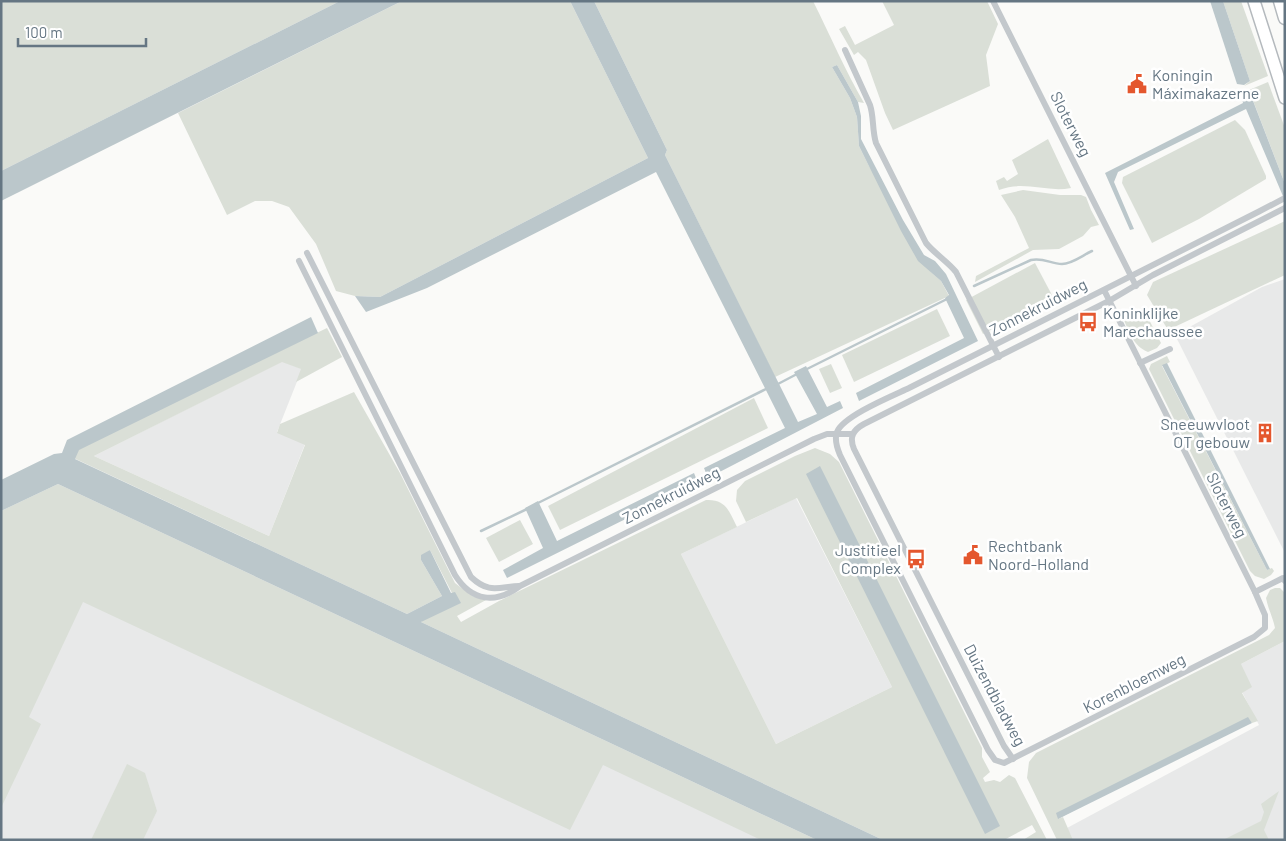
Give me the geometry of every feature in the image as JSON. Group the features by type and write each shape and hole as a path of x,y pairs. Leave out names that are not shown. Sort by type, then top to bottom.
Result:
{"highway":[{"path":"1254,1 1285,98"},
{"path":"1280,1 1285,18"}],"street":[{"name":"Sloterweg","path":"993,1 1136,286"},
{"path":"845,50 870,105 876,142 922,235 932,251 956,272 999,356"},
{"name":"Zonnekruidweg","path":"836,434 841,424 852,417 1285,198"},
{"name":"Zonnekruidweg","path":"299,261 460,583 466,590 478,596 494,598 511,593 520,586 814,439 827,434 852,434 864,424 1109,301 1153,275 1285,208"},
{"path":"307,253 470,578 484,587 494,589 520,586"},
{"name":"Sloterweg","path":"1104,290 1255,592 1265,615 1265,628"},
{"path":"1140,363 1170,349"},
{"name":"Duizendbladweg","path":"836,434 836,445 840,455 988,750 995,760 1004,763 1013,759 999,737 854,449 851,441 852,434"},
{"path":"1255,592 1284,579"},
{"name":"Korenbloemweg","path":"1013,759 1254,638 1265,628"}],"shaded area":[{"path":"1,1 340,1 1,171"},
{"path":"340,1 402,1 1,201 1,171"},
{"path":"402,1 570,1 648,158 380,297 355,296 336,291 316,244 289,207 272,201 255,201 227,215 178,113"},
{"path":"570,1 594,1 667,150 665,155 798,422 817,414 794,372 806,366 827,407 840,401 843,408 708,478 704,468 785,428 656,172 427,288 366,312 355,296 380,297 648,158"},
{"path":"594,1 813,1 864,103 858,102 837,65 832,67 850,98 857,117 859,146 931,272 941,281 949,296 775,377 665,155 667,150"},
{"path":"882,1 987,1 998,24 986,55 990,86 893,130 866,60 858,52 854,55 839,29 845,26 855,45 894,25"},
{"path":"1210,1 1223,1 1250,81 1244,85 1237,84"},
{"path":"1223,1 1241,1 1268,76 1244,86 1250,81"},
{"path":"837,65 858,102 861,116 861,139 903,220 924,255 935,261 946,274 978,341 859,401 856,393 964,338 945,298 949,295 941,281 918,261 859,146 857,117 850,98 832,67"},
{"path":"1268,82 1285,128 1285,184 1249,90"},
{"path":"1250,93 1285,184 1285,201 1246,109 1118,172 1114,182 1134,229 1130,230 1105,173 1243,103 1242,98"},
{"path":"1235,120 1245,130 1266,179 1199,219 1152,243 1122,183 1123,177"},
{"path":"1048,139 1071,188 1053,189 1017,186 999,190 996,181 1004,177 1007,181 1018,174 1012,160"},
{"path":"1023,190 1086,197 1099,225 1091,227 1083,236 1059,249 1033,250 975,282 976,276 1029,248 1015,217 1001,195"},
{"path":"1285,221 1285,275 1168,330 1147,295 1153,282"},
{"path":"1035,263 1053,297 983,334 966,300"},
{"path":"1285,279 1285,553 1175,335 1262,287"},
{"path":"1143,308 1161,343 1157,348 1148,352 1135,342 1123,318"},
{"path":"937,309 950,336 854,382 842,355"},
{"path":"311,317 318,333 79,450 75,459 407,614 442,596 421,560 421,555 430,550 451,593 455,592 461,603 421,622 883,840 817,840 58,484 1,511 1,480 54,454 62,453 67,440"},
{"path":"327,328 342,357 296,382 301,369 282,362 94,456 269,536 305,445 277,433 280,424 354,392 400,473 455,583 472,596 486,600 457,616 461,622 499,601 706,500 718,502 726,507 737,527 681,554 776,744 892,687 797,498 746,522 736,501 737,490 745,481 795,456 815,448 830,454 839,462 982,748 982,757 990,772 983,778 985,782 994,780 1000,782 1009,775 1015,778 1047,840 1023,840 1036,832 1032,825 1004,840 883,840 421,622 452,593 430,550 421,560 442,596 407,614 65,454"},
{"path":"1167,356 1170,362 1162,366 1267,570 1272,568 1274,571 1264,579 1255,576 1250,571 1149,369 1151,364"},
{"path":"282,361 302,369 277,432 305,444 269,536 94,456"},
{"path":"1167,363 1270,569 1267,570 1162,365"},
{"path":"831,364 842,388 830,393 819,369"},
{"path":"754,398 768,428 560,530 548,506"},
{"path":"820,466 1000,826 985,834 806,474"},
{"path":"694,473 698,483 507,578 503,570 543,548 525,508 538,501 557,541"},
{"path":"58,484 817,840 761,840 603,765 570,830 83,602 29,717 41,724 1,808 1,511"},
{"path":"796,498 892,687 776,744 681,554"},
{"path":"1,511 817,840 1,840"},
{"path":"520,520 533,544 499,562 486,538"},
{"path":"1280,588 1285,593 1285,641 1241,664 1252,687 1242,693 1258,721 1252,723 1248,718 1058,819 1063,817 1073,840 1057,840 1027,778 1029,762 1036,753 1269,635 1275,628 1266,598 1270,590"},
{"path":"1285,641 1285,840 1073,840 1067,828 1259,725 1242,692 1241,664"},
{"path":"1248,717 1252,723 1058,819 1056,813"},
{"path":"127,764 145,773 157,811 143,840 91,840"},
{"path":"1279,791 1264,830 1269,840 1223,840 1261,821 1264,812 1261,804"}],"waterway":[{"path":"974,286 1031,260 1039,259 1066,264 1092,251"},
{"path":"805,370 947,299"},
{"path":"776,385 797,374"},
{"path":"536,504 768,388"},
{"path":"481,531 529,508"}],"place":[{"name":"Koningin Máximakazerne","path":"1137,84"},
{"name":"Koninklijke Marechaussee","path":"1088,322"},
{"name":"Sneeuwvloot OT gebouw","path":"1265,433"},
{"name":"Rechtbank Noord-Holland","path":"973,555"},
{"name":"Justitieel Complex","path":"916,559"}]}
